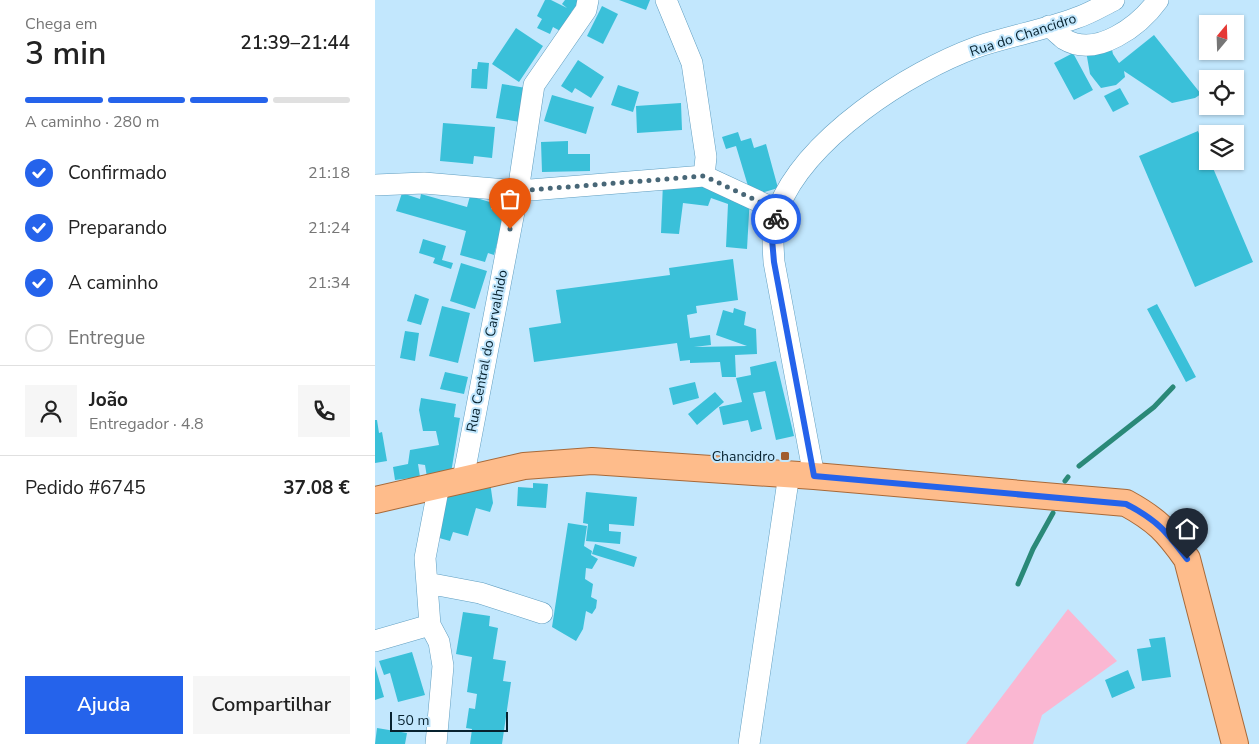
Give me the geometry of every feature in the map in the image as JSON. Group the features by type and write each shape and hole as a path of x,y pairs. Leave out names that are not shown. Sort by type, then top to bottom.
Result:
{"main road":[{"path":"375,500 525,466 592,461 814,476 1126,504 1151,516 1171,537 1187,559 1235,744"}],"street":[{"name":"Rua Central do Carvalhido","path":"436,744 443,666 439,642 430,625 425,558 451,482 517,191 534,85 586,10 589,0"},
{"path":"666,0 692,63 706,157 704,176"},
{"name":"Rua do Chancidro","path":"777,210 806,164 821,147 848,122 883,96 928,70 976,48 1077,18 1114,0"},
{"path":"1049,26 1065,39 1087,45 1127,32 1145,17 1158,0"},
{"path":"376,186 424,183 517,191 704,176 777,210 772,239 774,262 814,476"},
{"path":"749,744 789,474"},
{"path":"427,584 480,593 542,613"},
{"path":"375,641 430,625"}],"shaded area":[{"path":"1068,609 1117,661 1042,715 1033,744 966,744"}],"building":[{"path":"545,0 551,0 567,8 562,4 565,0 581,0 572,11 562,32 553,27 550,34 537,28 542,19 537,16"},
{"path":"619,0 650,0 646,10"},
{"path":"602,6 618,14 603,44 587,36"},
{"path":"516,28 543,46 519,82 492,64"},
{"path":"1154,35 1199,91 1199,95 1172,103 1124,71 1125,77 1116,85 1101,88 1090,74 1086,51 1111,46 1113,54 1119,63"},
{"path":"1073,53 1093,90 1074,100 1054,63"},
{"path":"578,60 604,77 591,98 575,88 572,93 561,86"},
{"path":"478,62 489,63 487,89 471,88 472,69 477,69"},
{"path":"502,84 526,88 520,122 496,118"},
{"path":"618,85 639,92 633,112 611,105"},
{"path":"1120,88 1129,104 1113,112 1104,96"},
{"path":"552,95 594,107 586,134 544,121"},
{"path":"681,103 682,130 637,133 636,106"},
{"path":"443,123 495,127 492,158 474,156 473,164 440,161"},
{"path":"1198,131 1199,170 1214,170 1253,262 1195,287 1139,156"},
{"path":"738,132 741,141 751,138 754,148 766,144 778,188 751,196 736,146 726,149 722,137"},
{"path":"568,141 568,154 590,154 590,171 542,172 541,142"},
{"path":"663,182 721,185 750,196 747,249 726,247 728,204 711,198 708,206 683,203 679,234 661,233"},
{"path":"402,193 420,199 421,194 467,207 470,196 493,203 491,209 505,213 494,255 488,253 485,262 460,255 466,231 396,211"},
{"path":"423,239 446,246 442,260 453,263 451,269 433,263 435,258 419,253"},
{"path":"733,259 738,300 696,306 697,313 687,315 690,338 710,335 711,345 694,347 747,346 716,335 723,310 733,313 734,308 746,312 744,325 756,329 757,354 735,355 736,377 722,377 720,362 690,363 690,360 680,361 677,343 534,362 529,328 561,323 556,290 670,275 669,268"},
{"path":"461,263 487,271 475,309 450,301"},
{"path":"415,294 429,299 421,325 407,321"},
{"path":"1157,304 1196,377 1186,382 1147,309"},
{"path":"442,306 470,313 458,363 429,356"},
{"path":"405,331 419,333 415,361 400,358"},
{"path":"776,361 794,436 776,440 765,391 753,393 762,429 751,432 748,420 723,425 719,407 742,402 736,378 751,375 750,367"},
{"path":"445,372 468,377 464,394 440,389"},
{"path":"695,382 699,398 673,405 669,388"},
{"path":"715,392 724,402 697,425 688,414"},
{"path":"421,398 456,404 454,417 460,418 451,473 427,477 425,465 418,464 420,477 395,480 393,467 408,464 410,450 439,445 436,431 423,431 419,410"},
{"path":"375,420 377,420 379,433 382,432 387,461 375,463"},
{"path":"490,482 493,503 490,512 476,508 468,536 453,532 450,541 432,536 446,488"},
{"path":"533,483 548,484 546,508 517,506 518,487 533,488"},
{"path":"586,492 637,497 634,526 609,524 609,531 621,532 620,544 586,541 588,524 583,523"},
{"path":"568,523 587,526 584,546 592,551 591,555 598,559 592,569 586,568 585,579 593,584 591,597 597,600 596,608 592,614 586,611 583,629 576,641 552,627"},
{"path":"595,544 637,557 634,567 592,554"},
{"path":"463,612 490,616 489,626 498,628 493,659 506,661 503,681 511,682 502,744 470,744 472,729 466,728 469,708 475,709 477,694 467,692 472,657 456,654"},
{"path":"1165,637 1171,677 1142,681 1137,649 1151,647 1149,639"},
{"path":"412,652 425,695 398,702 390,673 384,675 379,661"},
{"path":"375,666 384,697 375,700"},
{"path":"1128,670 1135,688 1112,698 1105,680"},
{"path":"377,728 407,733 405,744 375,744"}],"waterway":[{"path":"1079,466 1154,407 1173,387"},
{"path":"1065,481 1068,477"},
{"path":"1018,584 1033,549 1053,513"}],"way so far":[{"path":"510,229 517,191 704,176 777,210 776,219"}],"place":[{"name":"Chancidro","path":"785,456"}],"route":[{"path":"776,219 772,239 774,262 814,476 1126,504 1151,516 1171,537 1187,559"}]}
